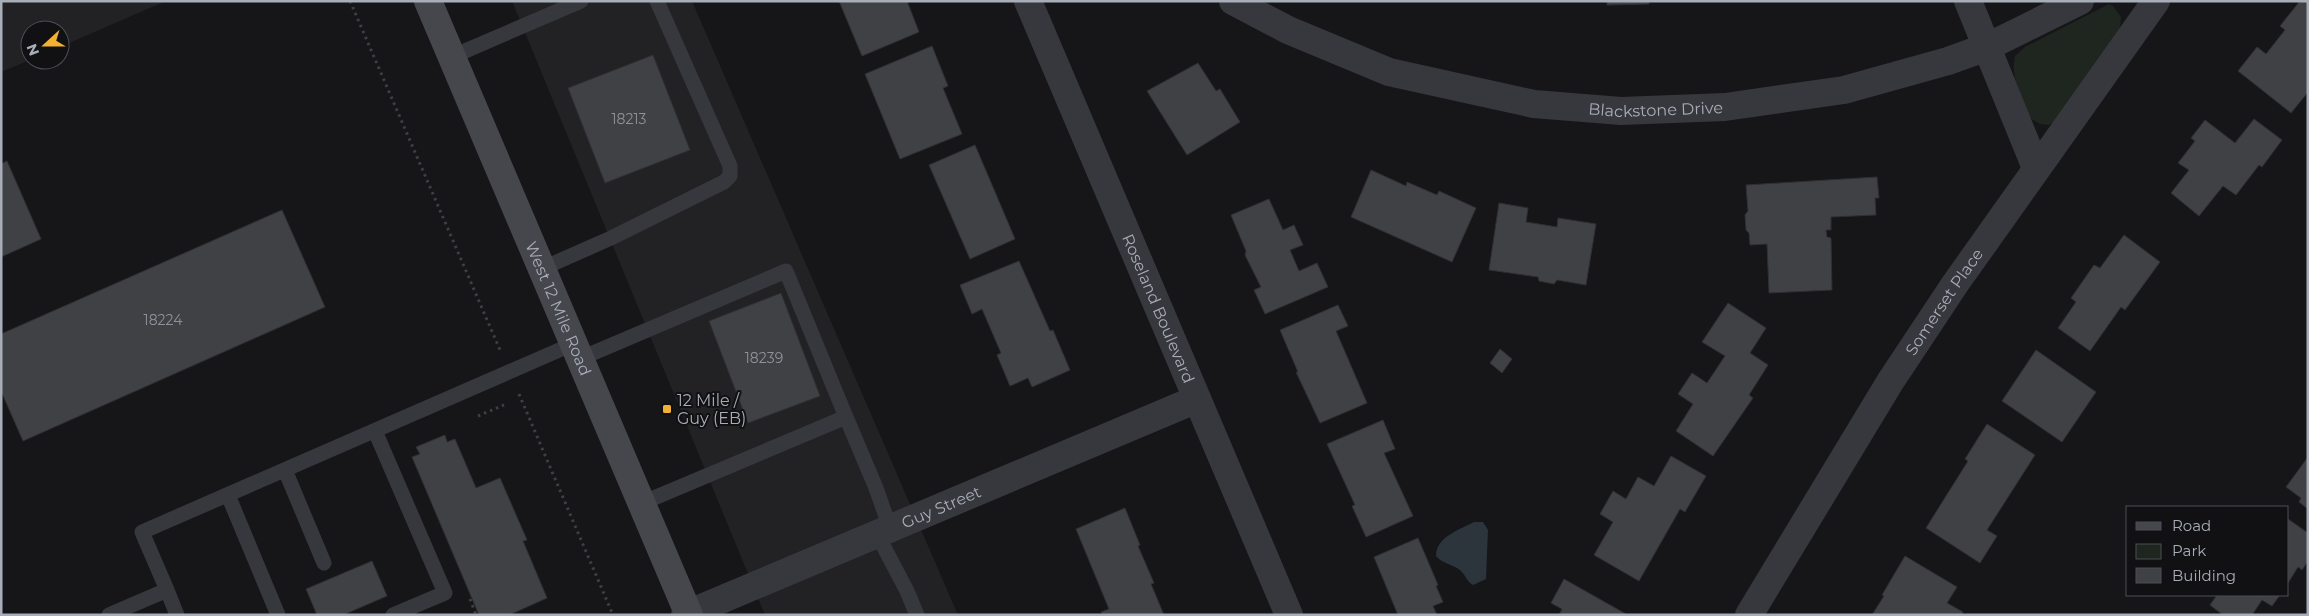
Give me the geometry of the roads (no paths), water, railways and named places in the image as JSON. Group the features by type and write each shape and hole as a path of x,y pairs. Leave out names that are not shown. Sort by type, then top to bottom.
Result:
{"main road":[{"name":"West 12 Mile Road","path":"428,1 688,614"}],"street":[{"name":"Roseland Boulevard","path":"1028,1 1289,615"},
{"name":"Blackstone Drive","path":"1233,1 1288,30 1389,72 1534,104 1621,111 1725,107 1844,90 1948,61 1987,47 2080,1"},
{"path":"1968,1 2036,168"},
{"name":"Somerset Place","path":"1750,615 1890,382 1954,284 2156,1"},
{"name":"Guy Street","path":"688,614 1197,399"}],"lane":[{"path":"451,57 581,1"},
{"path":"541,269 612,238 724,182 730,176 730,166 657,1"},
{"path":"177,615 142,532 510,372 576,352 786,270 876,488 884,531 917,615"},
{"path":"642,503 846,417"},
{"path":"375,431 445,593 393,615"},
{"path":"285,470 324,563"},
{"path":"228,495 278,615"},
{"path":"110,615 167,590"}],"place":[{"name":"12 Mile / Guy (EB)","path":"667,409"}]}
